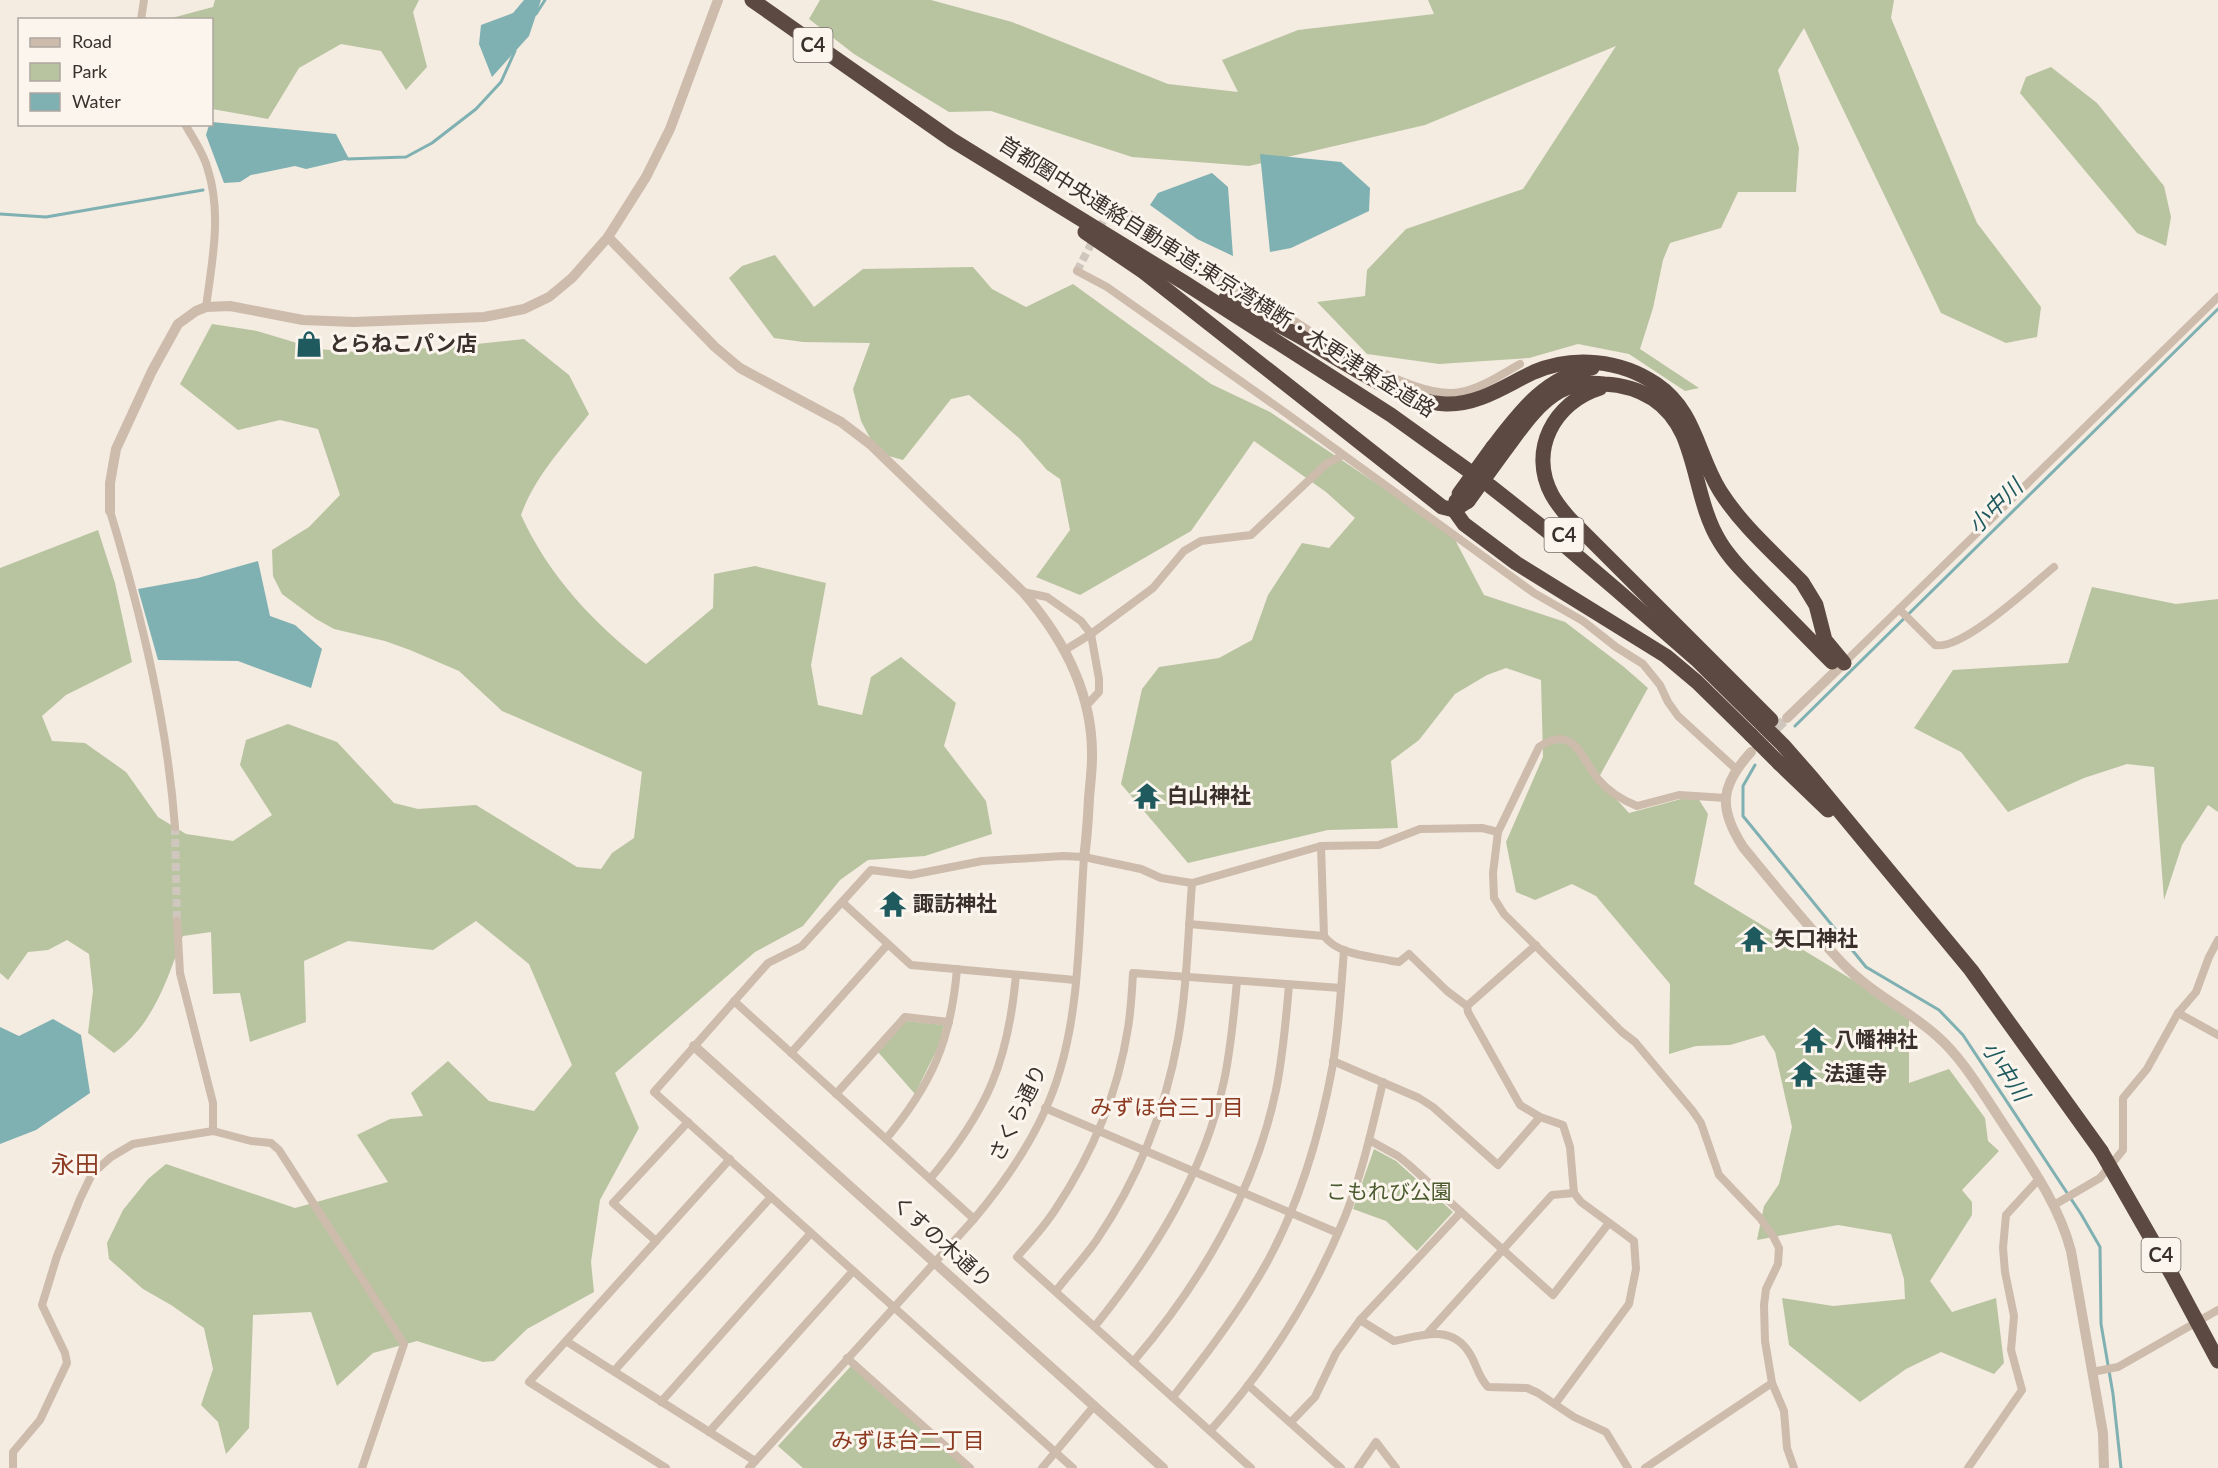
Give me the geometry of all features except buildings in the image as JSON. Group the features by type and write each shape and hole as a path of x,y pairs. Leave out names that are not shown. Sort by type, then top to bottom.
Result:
{"highway":[{"name":"首都圏中央連絡自動車道;東京湾横断・木更津東金道路","path":"752,0 952,140 1185,283 1391,415 1490,486 1556,538 1696,659 1783,745 1971,970 2101,1151"},
{"name":"首都圏中央連絡自動車道;東京湾横断・木更津東金道路","path":"875,88 1188,279 1395,411 1562,533 1637,598 1789,740 1914,885 1995,988 2074,1104 2167,1265 2218,1361"},
{"path":"952,140 1002,177 1144,272 1435,502 1442,507 1454,510 1464,524 1516,562 1666,656 1697,682 1875,853"},
{"path":"1188,279 1285,328 1388,386 1427,402 1464,403 1483,398 1535,372 1563,363 1581,362 1612,366 1644,376 1671,396 1682,410 1691,424 1719,489 1739,517 1807,588 1816,605 1825,640 1841,666"},
{"path":"1454,510 1498,451 1525,407 1546,387 1558,379 1582,370 1612,366"},
{"path":"1498,451 1538,409 1560,391 1586,383 1615,384 1642,391 1666,409 1683,435 1692,458 1705,507 1719,541 1741,569 1841,666"},
{"path":"1615,384 1577,397 1557,416 1550,428 1543,455 1546,482 1551,494 1569,518 1749,696 1789,740"}],"street":[{"path":"141,18 144,0"},
{"path":"175,827 172,788 137,600 110,511 110,483 116,449 152,371 178,324 206,307 230,306 303,320 354,322 454,319 502,314 524,309 549,297 584,267 608,237 646,177 670,129 718,0"},
{"path":"186,126 204,157 212,193 216,233 206,307"},
{"path":"1112,204 1133,216 1241,294 1251,292 1314,333 1401,382 1435,392 1461,392 1520,364"},
{"path":"608,237 723,354 740,368 841,422 870,444 1039,610 1065,650 1076,674 1086,706 1092,755 1084,857"},
{"path":"1077,272 1107,287 1534,593 1583,621 1643,664 1660,685 1677,716 1736,769"},
{"path":"1787,718 2218,297"},
{"path":"1065,650 1091,634 1153,588 1184,551 1201,541 1251,534 1326,464 1343,455"},
{"path":"1900,610 1935,645 1945,645 1968,637 2054,567"},
{"path":"1023,592 1047,597 1081,621 1091,634 1099,692 1086,706"},
{"path":"1726,798 1679,795 1637,806 1610,792 1598,779 1575,744 1564,740 1548,741 1539,747 1498,832 1492,873 1494,898 1504,914 1622,1032 1635,1042 1692,1110 1711,1147 1719,1175 1742,1197 1773,1236 1779,1248 1778,1264 1766,1289 1765,1341 1772,1383 1784,1411 1787,1448 1794,1468"},
{"path":"1751,752 1736,769 1727,788 1726,814 1733,831 1750,855 1844,965 1872,989 1920,1021 1940,1038 1979,1088 2054,1205 2066,1231 2071,1251 2103,1433 2104,1468"},
{"path":"1072,1468 654,1092 768,963 802,946 871,870 911,875 982,861 1063,856 1084,857 1141,869 1161,878 1192,883 1321,846 1379,845 1420,829 1482,828 1498,832"},
{"path":"1321,846 1324,936 1329,942 1344,950 1399,962 1409,954 1447,991 1467,1006 1468,1012 1520,1105 1540,1117 1563,1125 1570,1147 1574,1192 1581,1202 1634,1241 1636,1269 1629,1304 1555,1404"},
{"name":"さくら通り","path":"752,1465 974,1219 1002,1185 1026,1147 1060,1071 1070,1030 1084,857"},
{"path":"1056,1291 1096,1242 1128,1189 1146,1152 1169,1086 1179,1036 1192,883"},
{"path":"842,902 911,965 1075,980"},
{"path":"177,921 180,973 213,1103 213,1131"},
{"path":"1189,924 1324,936"},
{"path":"2054,1205 2100,1178 2123,1150 2123,1098 2147,1069 2178,1013 2196,992 2218,940"},
{"path":"790,1053 888,944"},
{"path":"1467,1006 1536,945"},
{"path":"1173,1397 1211,1349 1254,1285 1290,1213 1314,1144 1333,1061 1344,950"},
{"path":"886,1139 914,1104 931,1075 943,1047 954,999 957,969"},
{"path":"1251,1468 1017,1257 1053,1213 1078,1173 1099,1131 1114,1086 1128,1029 1133,973 1341,988"},
{"path":"930,1179 970,1127 998,1070 1008,1033 1016,975"},
{"path":"1095,1326 1150,1253 1178,1207 1194,1172 1205,1145 1224,1082 1237,981"},
{"path":"1133,1362 1180,1303 1203,1267 1243,1193 1267,1127 1276,1088 1289,985"},
{"path":"734,1001 974,1219"},
{"path":"2178,1013 2218,1035"},
{"path":"836,1094 905,1017 949,1022"},
{"name":"くすの木通り","path":"694,1046 1163,1468"},
{"path":"1333,1061 1419,1098 1433,1107 1498,1165 1540,1117"},
{"path":"1210,1431 1232,1407 1291,1324 1322,1267 1338,1233 1358,1179 1383,1082"},
{"path":"1045,1108 1338,1233"},
{"path":"656,1241 614,1203 688,1122"},
{"path":"13,1468 13,1452 39,1420 67,1362 42,1305 57,1256 92,1174 111,1157 133,1144 213,1131 251,1141 271,1143 279,1150 404,1344 362,1468"},
{"path":"1369,1140 1398,1156 1553,1295 1609,1223"},
{"path":"666,1468 529,1382 730,1159"},
{"path":"1968,1468 2022,1389 2011,1350 2014,1316 2005,1272 2003,1248 2006,1215 2039,1179"},
{"path":"1426,1334 1552,1195 1574,1192"},
{"path":"614,1371 771,1197"},
{"path":"1291,1422 1315,1397 1336,1353 1360,1320 1461,1212"},
{"path":"661,1402 811,1233"},
{"path":"709,1432 854,1271"},
{"path":"2092,1372 2118,1367 2218,1310"},
{"path":"1360,1320 1394,1341 1426,1334 1446,1334 1455,1338 1470,1353 1480,1379 1488,1387 1527,1388 1574,1417 1606,1432 1628,1468"},
{"path":"566,1341 709,1432 752,1465"},
{"path":"847,1358 970,1468"},
{"path":"1645,1468 1772,1383"},
{"path":"1248,1385 1341,1468"},
{"path":"1042,1468 1094,1406"},
{"path":"1358,1468 1376,1442 1396,1468"}],"green space":[{"path":"215,0 419,0 413,12 427,67 406,90 381,51 341,44 299,68 268,119 213,109 213,18 172,18 213,7"},
{"path":"820,0 931,0 1012,22 1168,84 1238,92 1222,60 1298,30 1434,14 1428,0 1894,0 1891,18 1977,223 2041,307 2037,337 2006,343 1941,313 1804,28 1778,70 1799,148 1796,192 1738,192 1721,228 1670,243 1663,260 1653,308 1640,349 1699,388 1685,391 1629,354 1578,344 1529,358 1439,364 1367,354 1317,302 1365,296 1367,270 1406,229 1523,189 1616,46 1425,125 1249,166 1132,157 991,111 949,112 854,54 809,19"},
{"path":"2051,67 2097,103 2164,186 2171,217 2166,246 2137,233 2020,93 2026,77"},
{"path":"775,255 814,307 863,269 973,267 992,289 1026,307 1073,284 1211,384 1270,412 1452,534 1484,595 1565,622 1648,688 1598,779 1629,813 1696,795 1708,814 1694,884 1909,1014 1909,1083 1949,1069 1985,1118 1988,1141 1999,1151 1962,1190 1972,1202 1972,1215 1930,1281 1952,1312 1996,1298 2004,1363 1994,1374 1941,1352 1906,1369 1860,1402 1789,1345 1782,1298 1833,1306 1905,1299 1904,1279 1891,1234 1838,1225 1757,1240 1764,1206 1779,1184 1792,1127 1775,1052 1764,1035 1730,1045 1696,1046 1669,1054 1670,984 1596,896 1572,884 1535,900 1516,892 1506,842 1543,757 1541,680 1506,668 1487,675 1455,694 1419,740 1391,761 1398,828 1328,830 1188,863 1121,784 1142,689 1159,667 1219,658 1252,640 1268,595 1302,543 1329,548 1355,518 1326,492 1254,441 1191,531 1080,595 1036,577 1070,530 1060,479 1047,470 1019,438 969,395 951,399 903,460 878,453 861,421 853,389 870,343 803,342 774,338 729,278 742,266"},
{"path":"212,324 257,331 317,349 357,352 448,347 524,339 569,375 589,414 542,474 521,515 532,537 559,578 591,615 646,664 713,608 714,574 755,566 826,583 811,665 818,705 862,715 871,677 901,657 956,703 944,746 986,801 992,834 925,856 868,860 840,880 803,926 755,952 615,1073 639,1128 600,1200 591,1262 594,1292 527,1329 494,1361 483,1362 417,1341 373,1353 337,1386 311,1312 253,1315 249,1428 226,1454 218,1422 201,1405 213,1369 204,1328 143,1289 109,1259 107,1243 123,1210 148,1179 166,1164 295,1208 388,1182 357,1135 390,1119 423,1116 411,1093 448,1061 489,1101 534,1111 572,1065 529,964 476,921 433,950 348,941 304,961 306,1022 250,1042 240,993 213,994 211,932 183,936 158,1000 139,1029 114,1053 88,1033 93,991 89,954 67,940 48,950 28,952 8,980 0,973 0,568 98,530 115,583 132,662 66,695 42,716 52,741 85,743 126,772 158,817 186,834 233,841 272,815 240,765 246,740 288,724 337,742 394,803 418,809 476,805 577,867 601,869 612,853 634,838 642,772 502,711 459,671 385,641 334,629 282,594 273,576 272,550 309,527 340,495 318,429 280,420 238,430 180,384"},
{"path":"2092,587 2176,604 2218,599 2218,812 2208,805 2182,845 2164,900 2154,767 2127,764 2084,778 2008,812 1961,752 1914,728 1953,670 2068,663"},
{"path":"906,1021 944,1025 939,1045 915,1094 878,1052"},
{"name":"こもれび公園","path":"1374,1149 1396,1161 1453,1212 1417,1251 1386,1221 1353,1209"},
{"path":"851,1366 965,1468 803,1468 778,1446"}],"water":[{"path":"524,0 541,0 529,36 492,77 479,44 481,25 513,13"},
{"path":"213,122 336,134 349,159 306,169 295,166 251,175 240,182 224,183 206,135 209,126 213,126"},
{"path":"1260,154 1341,162 1370,188 1369,211 1291,248 1270,252"},
{"path":"1212,173 1228,187 1233,256 1197,239 1150,205 1158,193"},
{"path":"258,561 270,616 295,625 322,649 311,688 238,661 158,660 138,589 198,578"},
{"path":"53,1019 81,1035 90,1093 36,1130 0,1144 0,1027 19,1036"}],"waterway":[{"path":"536,14 545,0"},
{"path":"347,159 406,157 432,143 476,109 501,82 515,51"},
{"path":"0,214 46,217 203,190"},
{"name":"小中川","path":"1795,726 2218,309"},
{"name":"小中川","path":"1755,765 1743,786 1743,816 1866,967 1939,1010 1963,1035 2081,1214 2100,1247 2101,1324 2113,1394 2121,1468"}],"tunnel":[{"path":"1077,271 1112,204"},
{"path":"1755,749 1787,718"},
{"path":"175,827 177,921"}],"place":[{"name":"とらねこパン店","path":"309,344"},
{"name":"白山神社","path":"1147,796"},
{"name":"諏訪神社","path":"893,904"},
{"name":"矢口神社","path":"1754,939"},
{"name":"八幡神社","path":"1814,1040"},
{"name":"法蓮寺","path":"1804,1074"}],"district":[{"name":"みずほ台三丁目","path":"1167,1107"},
{"name":"永田","path":"75,1165"},
{"name":"みずほ台二丁目","path":"908,1440"}]}
